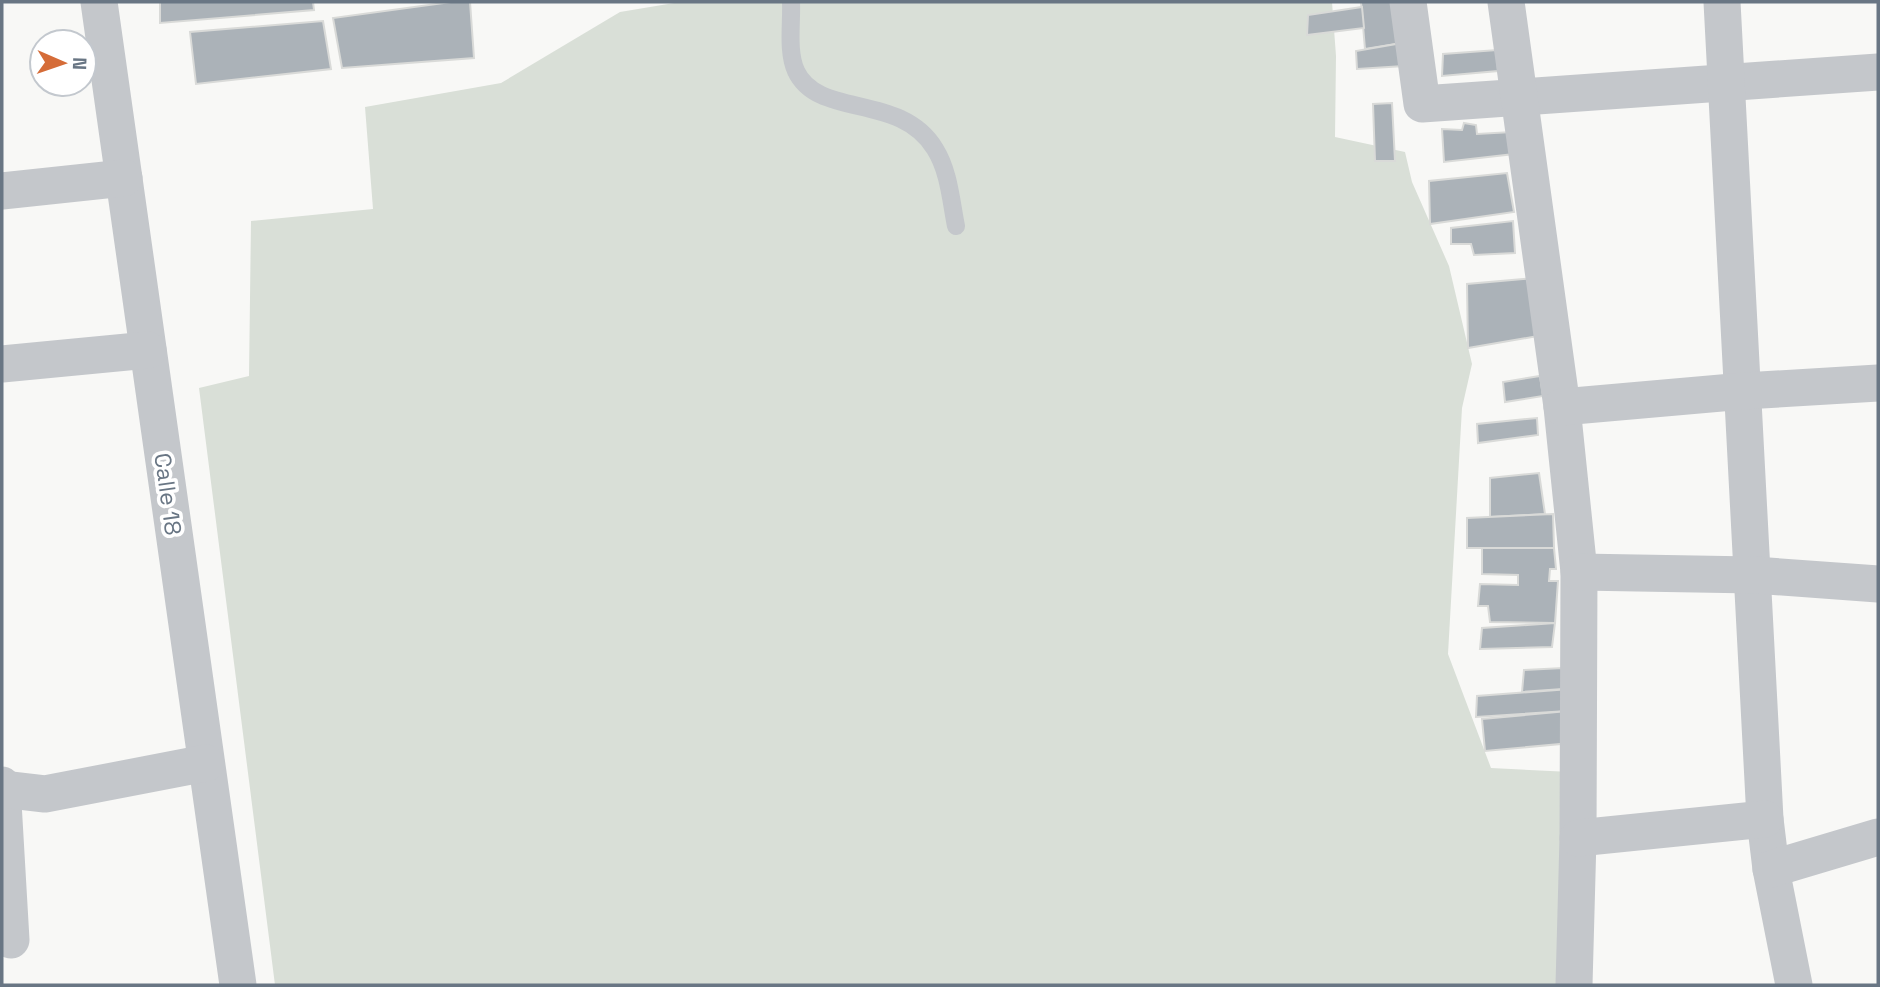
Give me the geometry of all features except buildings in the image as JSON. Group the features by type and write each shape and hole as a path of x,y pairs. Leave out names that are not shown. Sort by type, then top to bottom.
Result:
{"street":[{"name":"Calle 18","path":"99,2 238,985"},
{"path":"1408,2 1422,104 1878,72"},
{"path":"1506,2 1562,407 1579,572 1578,838 1574,985"},
{"path":"1722,2 1765,818 1771,870 1794,985"},
{"path":"2,191 124,178"},
{"path":"2,364 148,350"},
{"path":"1562,407 1744,391 1878,383"},
{"path":"1579,572 1754,575 1878,584"},
{"path":"11,940 2,788 45,794 206,763"},
{"path":"1578,838 1765,818"},
{"path":"1771,870 1878,837"}],"lane":[{"path":"790,2 792,60 799,77 814,91 850,104 895,115 911,122 924,134 942,163 956,226"}],"shaded area":[{"path":"680,2 1332,2 1336,56 1335,137 1405,152 1412,182 1449,266 1472,364 1462,408 1448,654 1491,768 1571,772 1561,985 275,985 199,388 249,376 251,221 373,209 365,107 501,83 620,12"}]}
